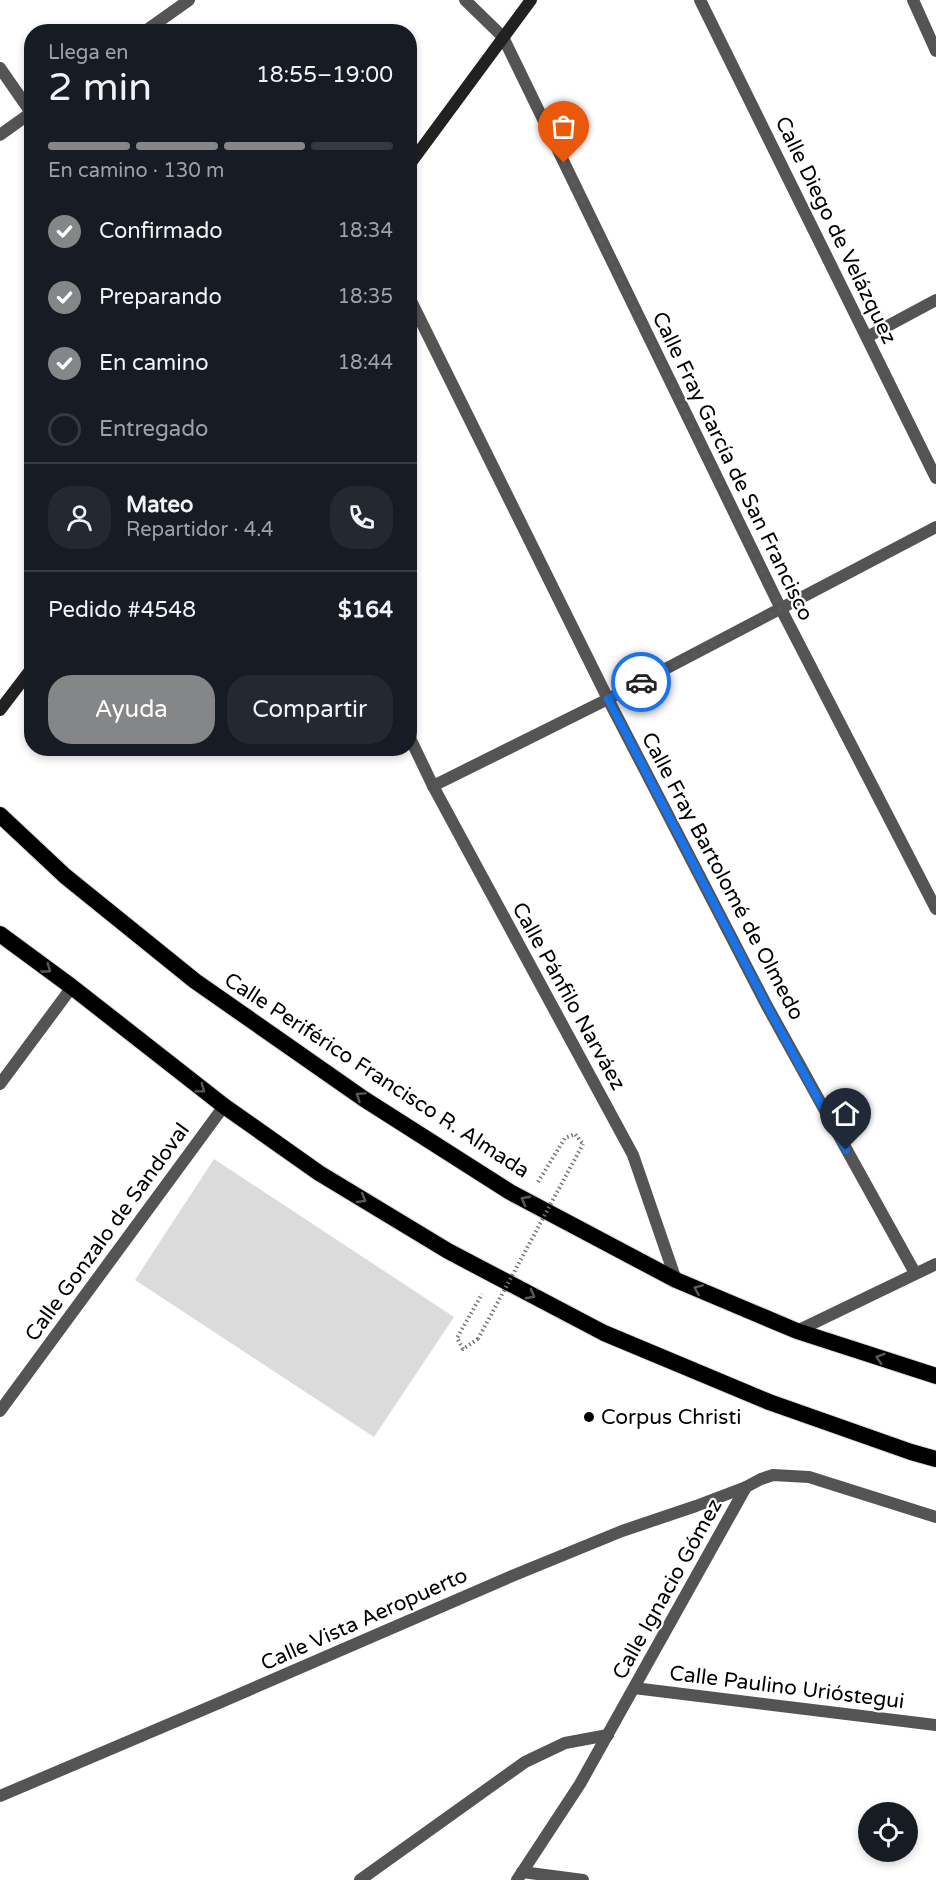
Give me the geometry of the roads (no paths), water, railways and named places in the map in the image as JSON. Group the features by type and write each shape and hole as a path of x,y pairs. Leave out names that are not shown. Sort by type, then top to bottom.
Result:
{"highway":[{"name":"Calle Periférico Francisco R. Almada","path":"0,815 65,876 195,981 364,1099 527,1201 676,1280 796,1331 936,1376"},
{"path":"0,934 72,987 224,1106 319,1173 448,1251 604,1333 769,1402 936,1459"}],"main road":[{"path":"417,154 531,0"},
{"path":"0,710 24,678"}],"street":[{"path":"155,24 189,0"},
{"name":"Calle Fray García de San Francisco","path":"465,0 503,37 781,609 936,909"},
{"name":"Calle Diego de Velázquez","path":"700,0 936,478"},
{"path":"913,0 936,51"},
{"path":"0,68 24,103"},
{"path":"0,135 24,118"},
{"path":"867,337 936,300"},
{"name":"Calle Fray Bartolomé de Olmedo","path":"417,313 608,699 767,1006 915,1273"},
{"path":"433,786 608,699 936,527"},
{"name":"Calle Pánfilo Narváez","path":"417,753 633,1155 676,1280"},
{"path":"0,1084 72,987"},
{"name":"Calle Gonzalo de Sandoval","path":"0,1410 224,1106"},
{"path":"796,1331 936,1264"},
{"name":"Calle Ignacio Gómez","path":"520,1876 580,1784 746,1487 773,1475 809,1477 936,1517"},
{"name":"Calle Vista Aeropuerto","path":"0,1796 512,1576 622,1531 746,1487"},
{"name":"Calle Paulino Urióstegui","path":"634,1688 936,1725"},
{"path":"360,1880 525,1762 565,1743 608,1735"},
{"path":"520,1876 583,1880"}],"place":[{"name":"Corpus Christi","path":"589,1417"}]}
